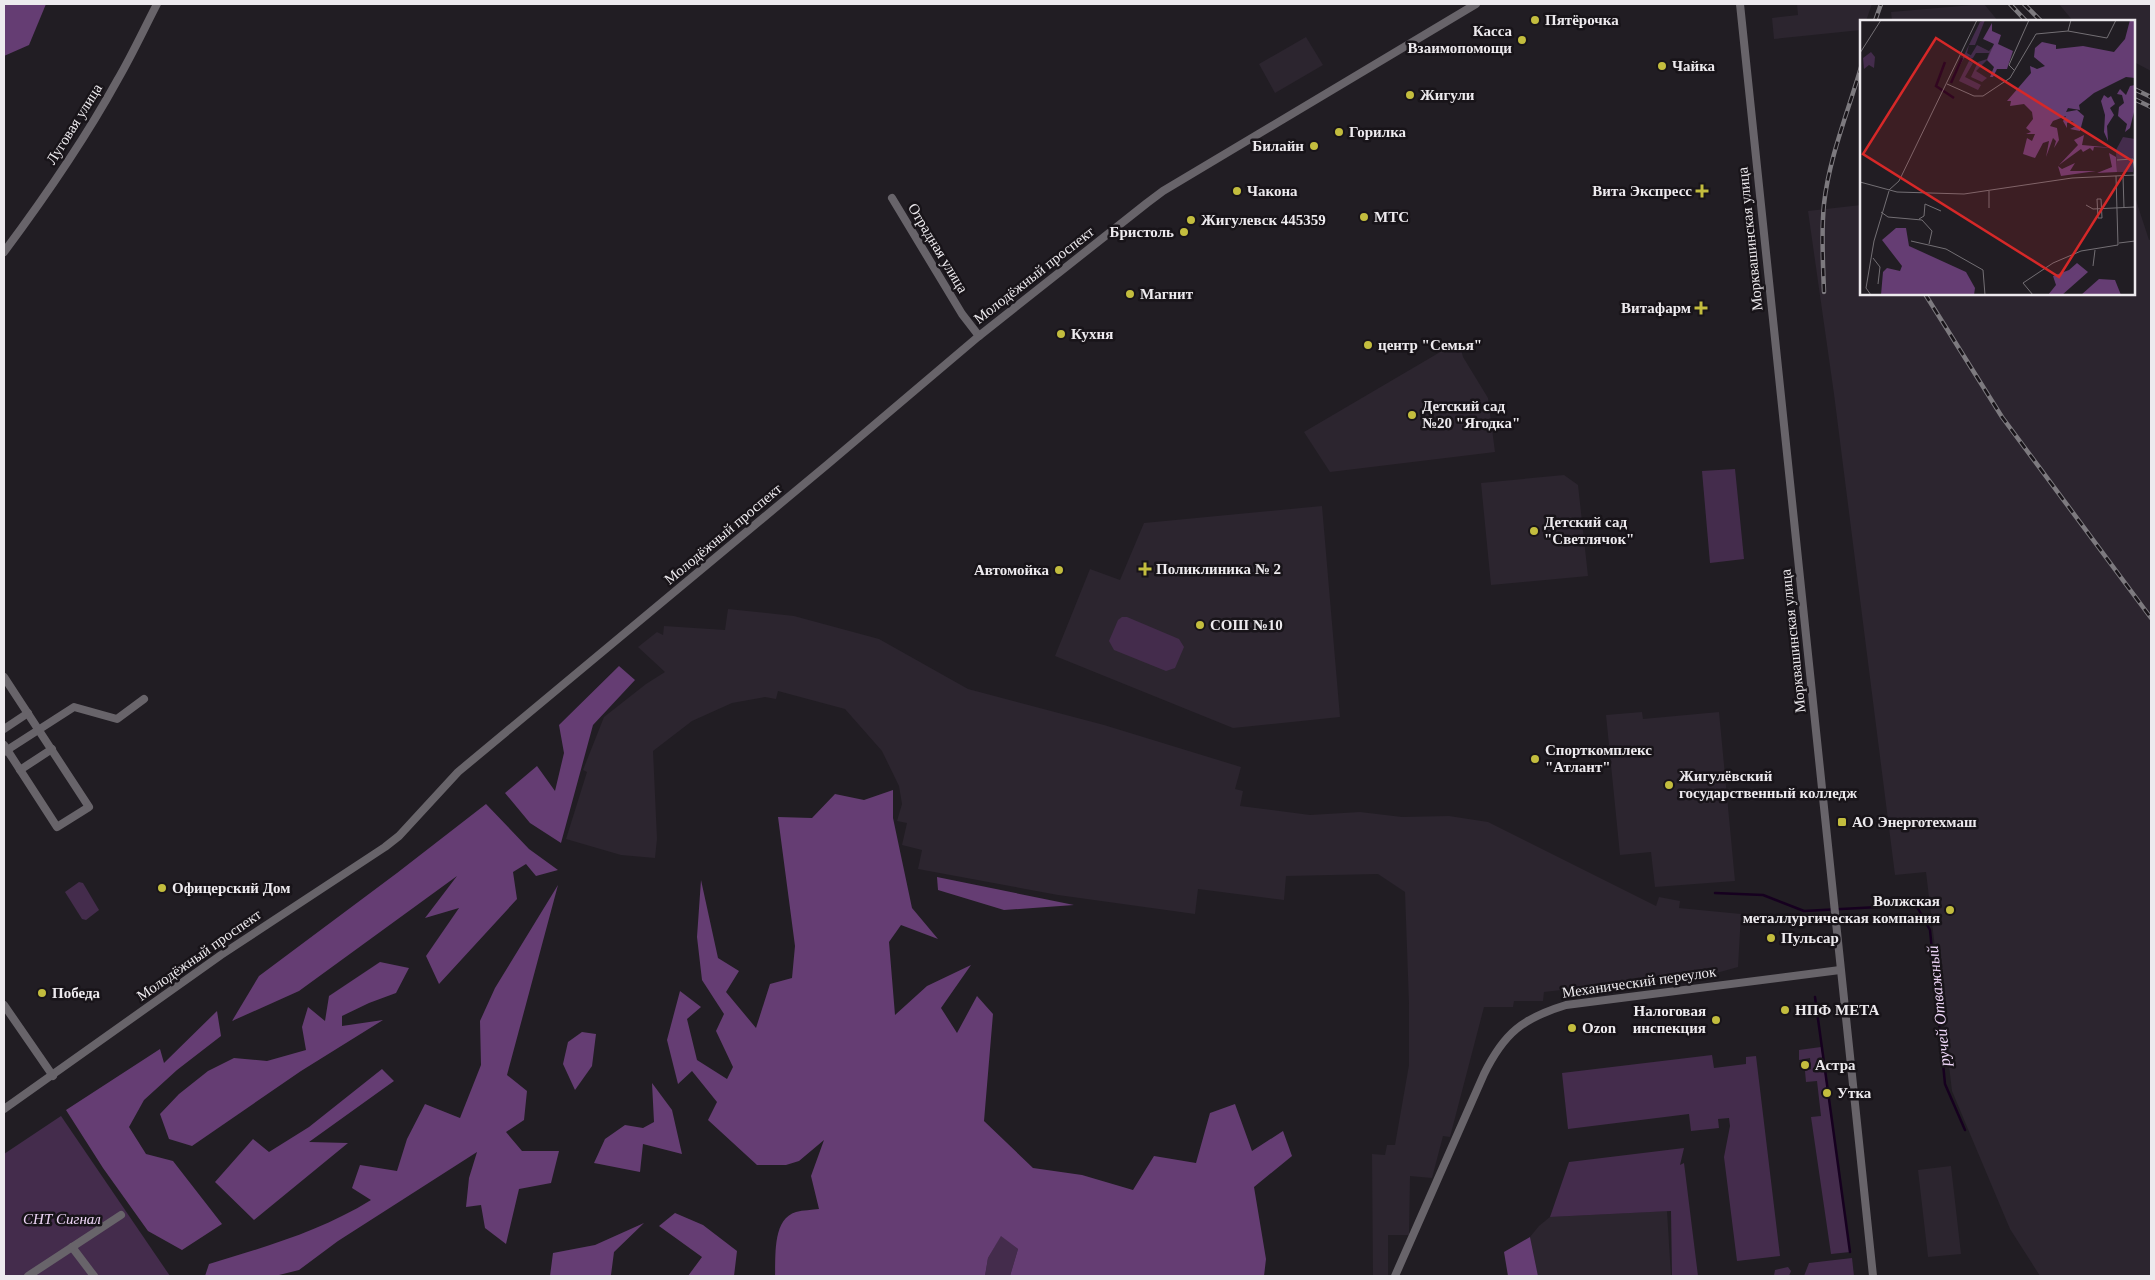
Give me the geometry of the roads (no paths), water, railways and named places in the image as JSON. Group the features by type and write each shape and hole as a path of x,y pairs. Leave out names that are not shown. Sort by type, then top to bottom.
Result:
{"street":[{"name":"Луговая улица","path":"4,252 86,132 119,78 157,4"},
{"name":"Молодёжный проспект","path":"4,1109 221,955 385,848 399,836 458,772 979,336 1163,191 1476,4"},
{"name":"Морквашинская улица","path":"1740,4 1873,1276"},
{"name":"Отрадная улица","path":"892,198 962,314 979,336"},
{"path":"4,677 39,730 52,749 89,807 58,827 5,749 39,730 74,707 117,719 144,699"},
{"path":"4,729 28,713"},
{"path":"20,770 52,749"},
{"name":"Механический переулок","path":"1396,1276 1494,1052 1516,1028 1547,1010 1566,1005 1840,970"},
{"path":"4,1005 53,1076"},
{"path":"28,1276 122,1215"},
{"path":"72,1247 94,1276"}],"waterway":[{"name":"ручей Отважный","path":"1715,893 1763,895 1804,911 1916,905 1930,930 1945,1084 1965,1130"},
{"name":"ручей Отважный","path":"1815,997 1850,1252"}],"railway":[{"path":"1875,20 1881,4"},
{"path":"2010,4 2025,20"},
{"path":"2024,4 2040,20"},
{"path":"1824,292 1822,248 1826,187 1834,152 1860,70"},
{"path":"2135,89 2151,97"},
{"path":"2135,99 2151,107"},
{"path":"1926,295 2002,417 2151,618"}],"place":[{"name":"Пятёрочка","path":"1535,20"},
{"name":"Касса Взаимопомощи","path":"1522,40"},
{"name":"Чайка","path":"1662,66"},
{"name":"Жигули","path":"1410,95"},
{"name":"Горилка","path":"1339,132"},
{"name":"Билайн","path":"1314,146"},
{"name":"Чакона","path":"1237,191"},
{"name":"Вита Экспресс","path":"1702,191"},
{"name":"МТС","path":"1364,217"},
{"name":"Жигулевск 445359","path":"1191,220"},
{"name":"Бристоль","path":"1184,232"},
{"name":"Магнит","path":"1130,294"},
{"name":"Витафарм","path":"1701,308"},
{"name":"Кухня","path":"1061,334"},
{"name":"центр \"Семья\"","path":"1368,345"},
{"name":"Детский сад №20 \"Ягодка\"","path":"1412,415"},
{"name":"Детский сад \"Светлячок\"","path":"1534,531"},
{"name":"Поликлиника № 2","path":"1145,569"},
{"name":"Автомойка","path":"1059,570"},
{"name":"СОШ №10","path":"1200,625"},
{"name":"Спорткомплекс \"Атлант\"","path":"1535,759"},
{"name":"Жигулёвский государственный колледж","path":"1669,785"},
{"name":"АО Энерготехмаш","path":"1842,822"},
{"name":"Офицерский Дом","path":"162,888"},
{"name":"Волжская металлургическая компания","path":"1950,910"},
{"name":"Пульсар","path":"1771,938"},
{"name":"Победа","path":"42,993"},
{"name":"НПФ МЕТА","path":"1785,1010"},
{"name":"Налоговая инспекция","path":"1716,1020"},
{"name":"Ozon","path":"1572,1028"},
{"name":"Астра","path":"1805,1065"},
{"name":"Утка","path":"1827,1093"}],"park label":[{"name":"СНТ Сигнал","path":"62,1219"}]}
